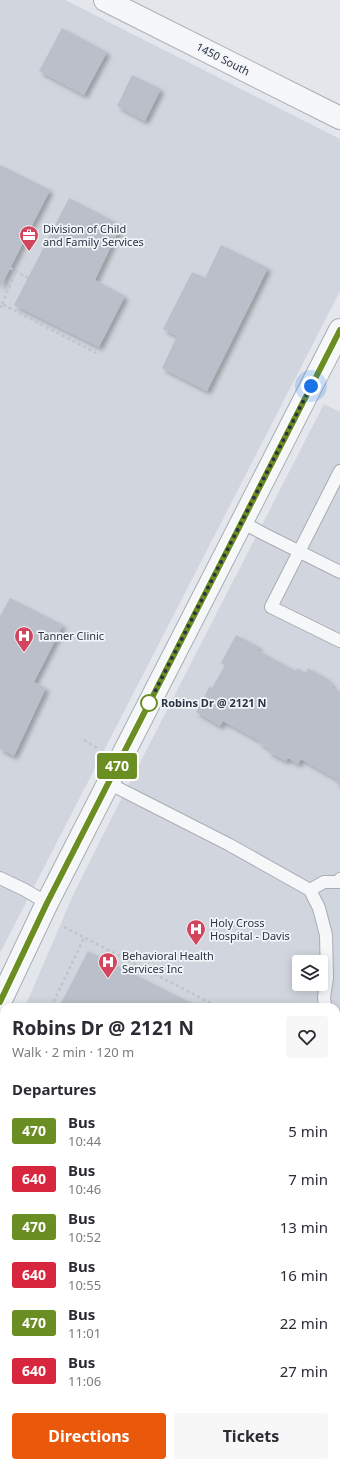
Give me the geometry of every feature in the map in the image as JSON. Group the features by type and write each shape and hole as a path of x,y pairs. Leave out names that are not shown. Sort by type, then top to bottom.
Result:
{"street":[{"name":"1450 South","path":"106,0 340,118"},
{"path":"1,998 47,903 340,330"}],"lane":[{"path":"340,471 271,608 340,641"},
{"path":"242,522 340,572"},
{"path":"108,783 228,844 310,890 319,908 326,935 327,978 325,1003"},
{"path":"0,878 47,903"},
{"path":"310,890 324,882 339,881"}],"path":[{"path":"10,268 28,278"},
{"path":"16,271 1,306 96,353"},
{"path":"84,740 97,748"},
{"path":"64,927 210,1003"},
{"path":"53,1003 84,938"}],"shaded area":[{"path":"0,0 65,0 340,139 340,291 0,953"},
{"name":"Holy Cross Hospital - Davis","path":"324,404 340,412 340,1003 27,1003 74,893"}],"building":[{"path":"62,28 107,52 84,95 39,71"},
{"path":"132,75 161,89 145,121 117,106"},
{"path":"0,165 50,190 0,288"},
{"path":"69,198 121,225 95,280 125,296 99,347 14,305"},
{"path":"221,245 268,268 207,391 162,368 177,336 163,329 192,272 205,278"},
{"name":"Tanner Clinic","path":"10,598 63,625 34,682 46,688 14,756 0,749 0,616"},
{"path":"236,635 259,647 257,650 296,671 297,668 306,673 308,668 329,680 328,682 333,685 332,688 340,692 340,785 336,783 338,780 301,759 298,764 288,758 286,761 268,752 270,749 259,743 260,741 223,721 220,726 196,712 210,686 212,688 225,665 221,663"},
{"name":"Behavioral Health Services Inc","path":"88,951 191,1003 61,1003"}],"bus line":[{"name":"470","path":"0,1002 47,903 340,330"}],"place":[{"name":"Division of Child and Family Services","path":"29,252"},
{"name":"Tanner Clinic","path":"24,653"},
{"name":"Robins Dr @ 2121 N","path":"149,703"},
{"name":"Holy Cross Hospital - Davis","path":"196,946"},
{"name":"Behavioral Health Services Inc","path":"108,979"}],"route":[{"path":"149,703 311,386"}]}
